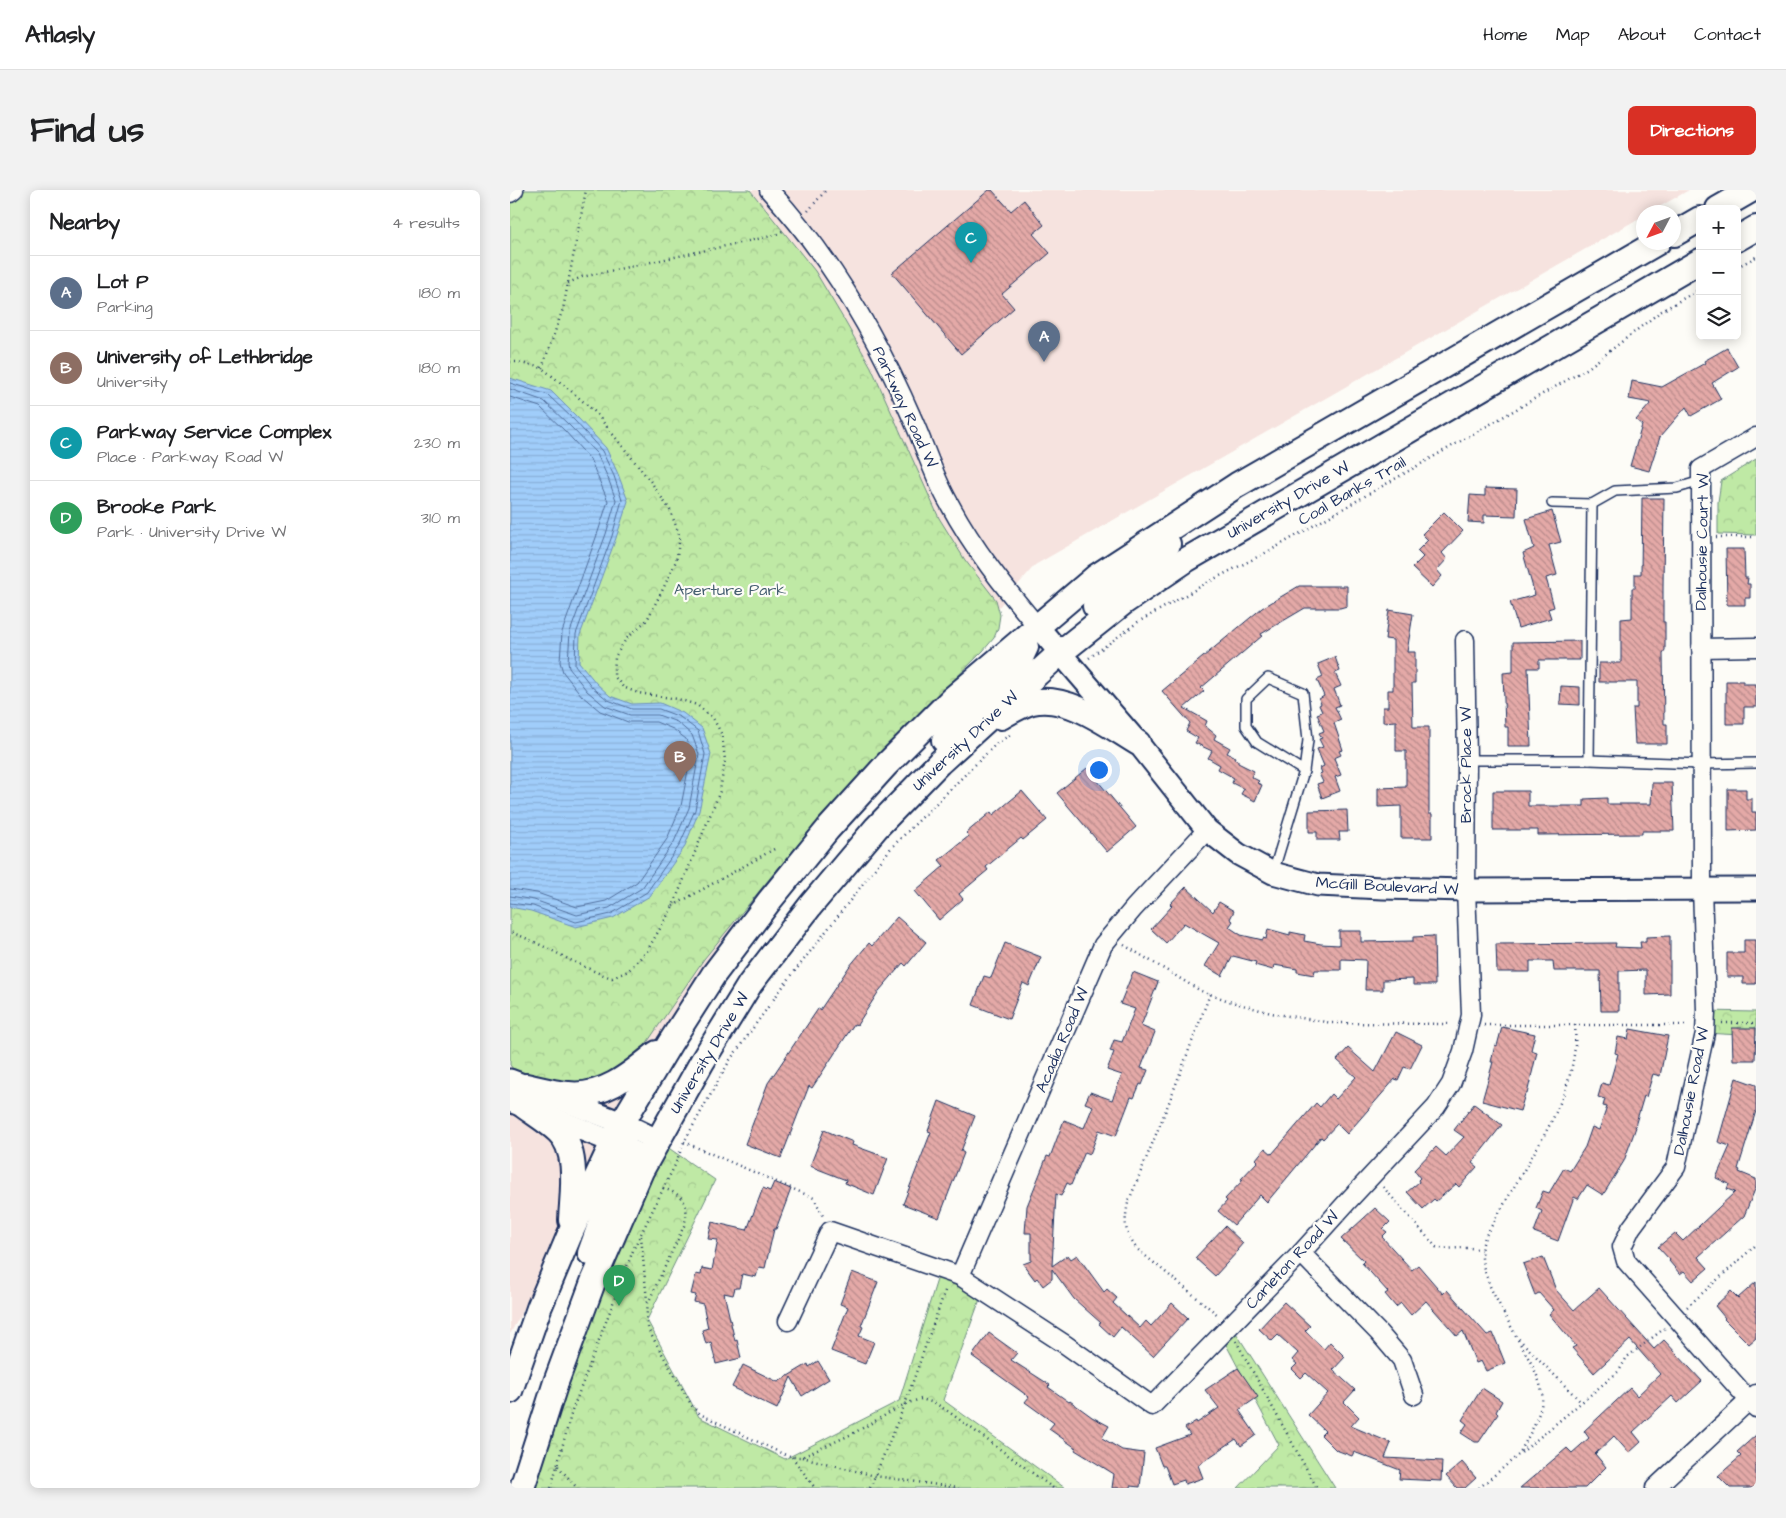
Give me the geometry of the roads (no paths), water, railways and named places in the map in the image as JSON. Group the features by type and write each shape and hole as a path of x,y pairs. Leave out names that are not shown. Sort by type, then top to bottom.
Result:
{"main road":[{"path":"1725,205 1751,190"},
{"path":"1681,230 1696,221"},
{"path":"1741,237 1756,228"},
{"path":"510,1391 539,1308 570,1234 619,1137 670,1043 714,974 770,900 828,829 886,765 951,700 1097,576 1237,485 1644,250"},
{"name":"University Drive W","path":"522,1488 556,1382 593,1282 652,1149 750,984 810,905 876,828 939,763 973,732 1066,660 1124,602 1186,560 1696,263"},
{"path":"1066,660 1062,640 1092,608 1167,545 1195,512"},
{"path":"876,828 948,734 1018,664 1037,626"},
{"path":"973,732 1017,708 1032,702 1048,701 1066,704 1087,712 1138,743"},
{"path":"517,1093 570,1094 601,1089 629,1076 670,1043"},
{"path":"517,1093 560,1132 568,1144 572,1159 573,1180 570,1234"},
{"path":"556,1382 582,1276 620,1170 619,1137"}],"street":[{"path":"510,192 514,190"},
{"name":"Parkway Road W","path":"769,190 797,221 824,257 864,320 913,419 947,501 969,539 998,579 1037,626"},
{"name":"Dalhousie Court W","path":"1702,888 1701,469 1756,436"},
{"name":"McGill Boulevard W","path":"1037,626 1138,743 1207,830 1238,854 1273,873 1318,885 1466,890 1756,888"},
{"name":"Brock Place W","path":"1465,640 1467,760 1466,890"},
{"path":"1701,648 1756,648"},
{"name":"Acadia Road W","path":"956,1275 1103,945 1134,908 1207,830"},
{"name":"Dalhousie Road W","path":"1702,888 1705,1033 1676,1167 1631,1228 1622,1247 1626,1261 1753,1401"},
{"name":"Carleton Road W","path":"956,1275 1066,1345 1152,1406 1301,1253 1436,1108 1450,1084 1464,1051 1470,1015 1466,890"},
{"path":"517,1093 619,1137 652,1149"},
{"path":"788,1321 830,1231 956,1275"},
{"path":"1301,1253 1379,1333 1402,1360 1414,1395"},
{"path":"1656,1488 1753,1401"}],"lane":[{"path":"1552,503 1592,504 1615,491 1677,488 1701,481"},
{"path":"1589,760 1592,504"},
{"path":"1273,873 1304,771 1308,740 1303,693 1268,678 1246,699 1246,726 1256,742 1304,771"},
{"path":"1467,760 1589,760 1701,764 1756,763"}],"water":[{"path":"510,378 551,391 578,418 606,448 628,501 580,635 579,662 596,683 610,696 632,704 660,703 683,713 702,728 711,754 699,811 684,848 650,896 613,918 576,927 531,911 510,907"}],"place":[{"name":"Parkway Service Complex","path":"971,263"},
{"name":"Lot P","path":"1044,362"},
{"name":"University of Lethbridge","path":"680,782"},
{"name":"Brooke Park","path":"619,1306"}],"park label":[{"name":"Aperture Park","path":"730,590"}]}
